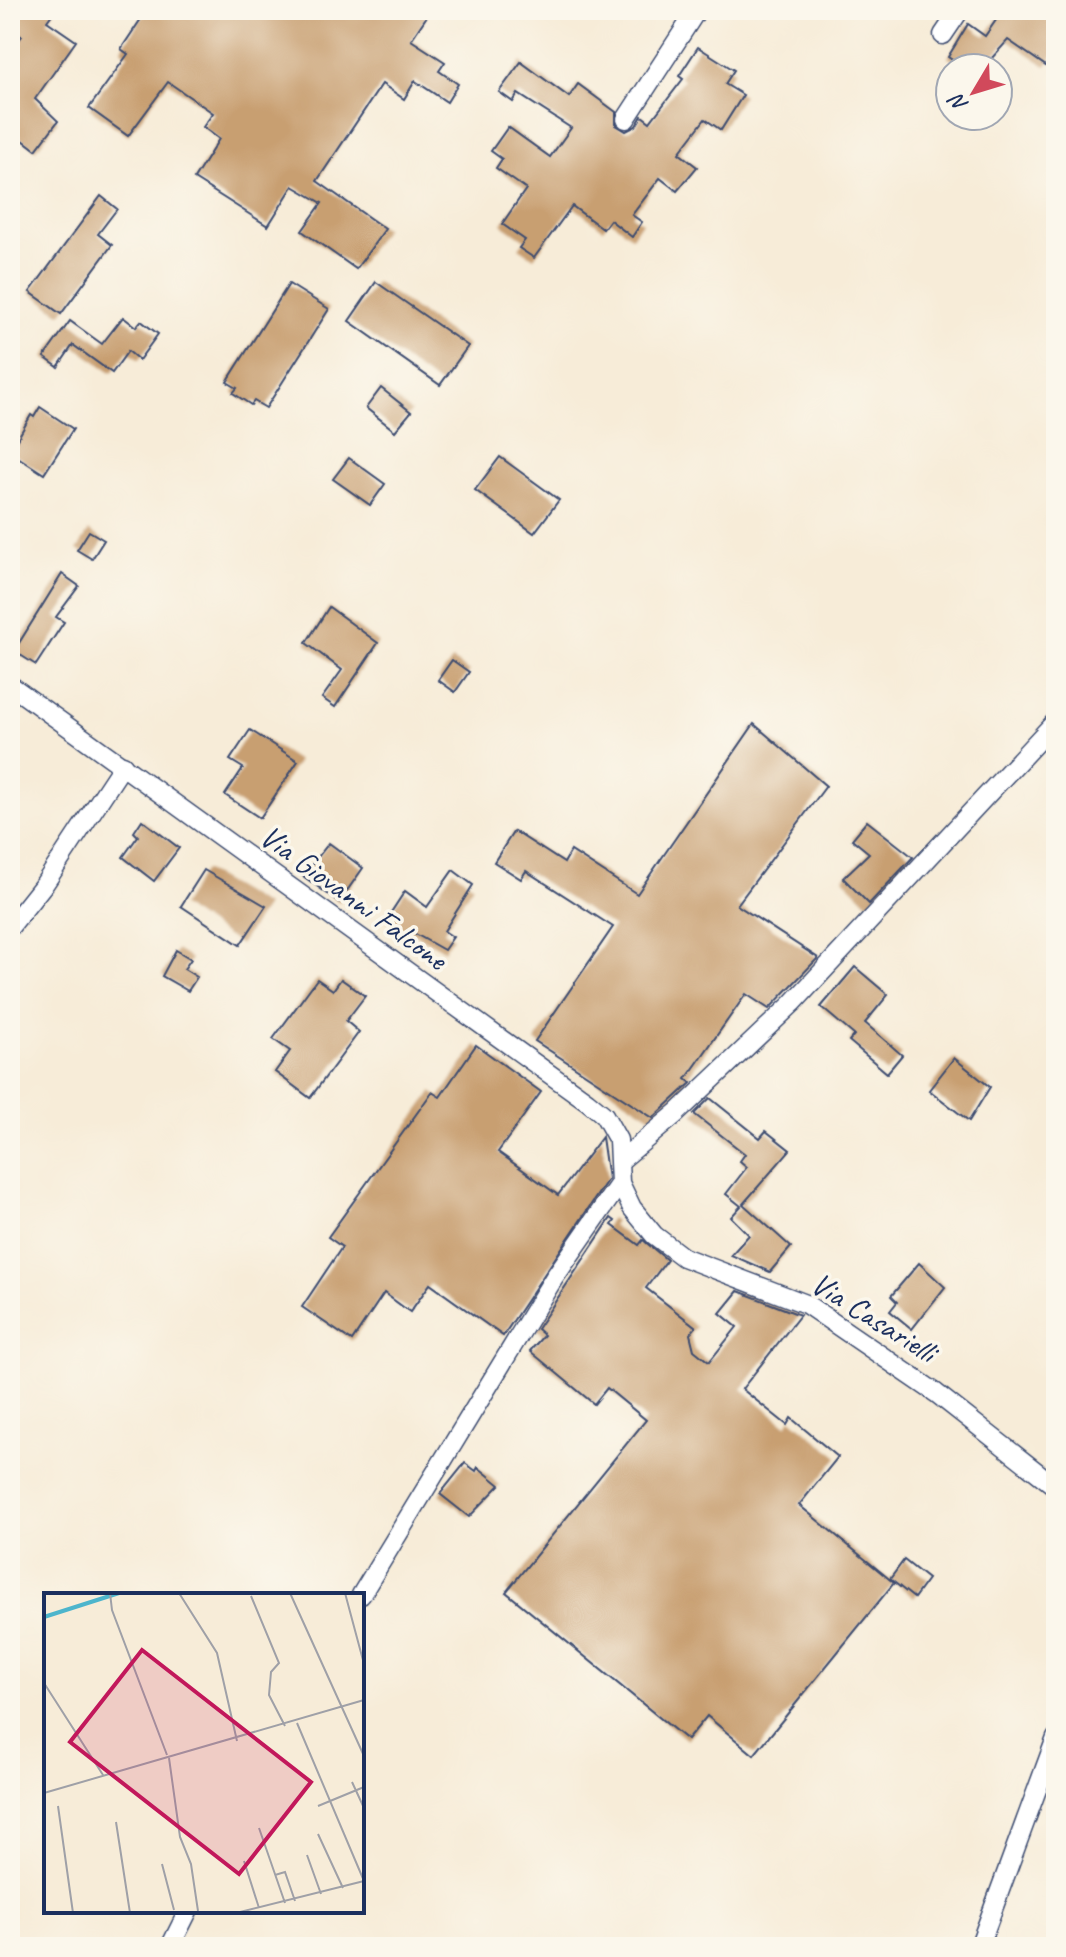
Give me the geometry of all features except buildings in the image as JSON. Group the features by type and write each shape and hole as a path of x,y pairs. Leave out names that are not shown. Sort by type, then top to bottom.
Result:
{"street":[{"path":"626,119 697,10"},
{"path":"943,35 960,10"},
{"name":"Via Giovanni Falcone","path":"10,685 587,1101 604,1115 618,1140 620,1183"},
{"path":"620,1161 666,1124 793,1003 1056,721"},
{"path":"10,927 45,883 123,765"},
{"path":"362,1593 554,1278 620,1183"},
{"name":"Via Casarielli","path":"620,1183 632,1208 654,1235 683,1257 806,1304 936,1393 1056,1487"},
{"path":"979,1947 1056,1738"},
{"path":"170,1947 187,1913"}]}
